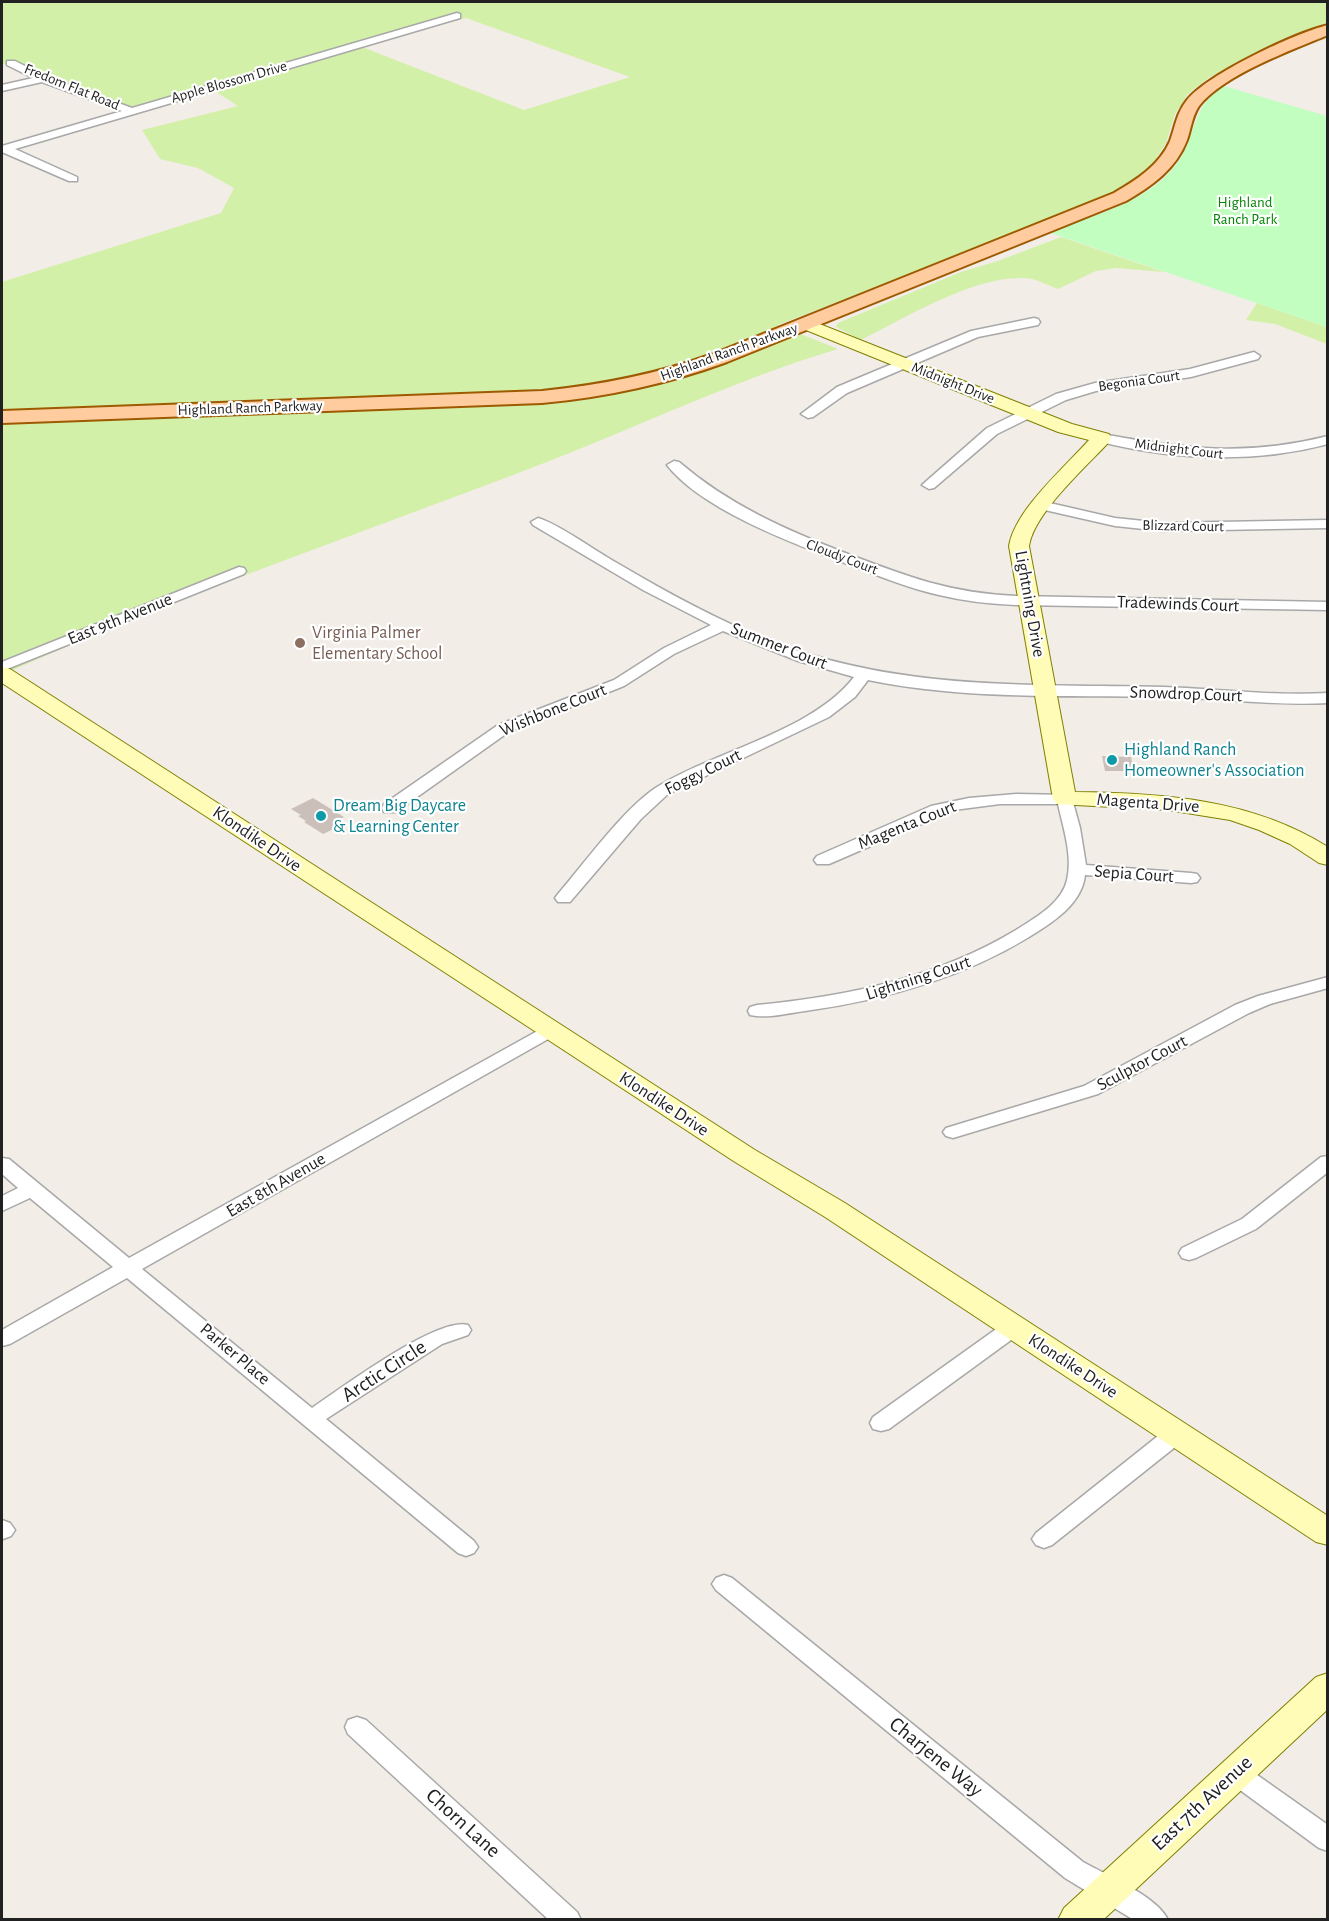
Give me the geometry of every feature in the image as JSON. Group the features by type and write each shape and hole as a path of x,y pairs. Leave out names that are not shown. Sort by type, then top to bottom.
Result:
{"main road":[{"name":"Highland Ranch Parkway","path":"2,417 573,394 627,386 668,376 807,324 1132,191 1152,177 1166,163 1177,143 1186,115 1200,96 1233,74 1328,29"},
{"name":"Midnight Drive","path":"807,324 1065,428 1102,438"},
{"name":"Lightning Drive","path":"1065,799 1019,546 1025,524 1102,438"},
{"name":"Klondike Drive","path":"2,674 550,1030 1014,1327 1328,1533"},
{"name":"Magenta Drive","path":"1065,799 1145,800 1200,806 1264,824 1327,856"},
{"name":"East 7th Avenue","path":"1077,1920 1328,1687"}],"street":[{"name":"Apple Blossom Drive","path":"3,148 457,16"},
{"name":"Fredom Flat Road","path":"11,63 43,79 132,111"},
{"path":"2,88 43,79"},
{"path":"3,148 73,179"},
{"path":"808,414 842,390 975,334 1034,322"},
{"name":"Begonia Court","path":"929,485 992,430 1026,412 1077,391 1191,373 1254,356"},
{"name":"Midnight Court","path":"1102,438 1173,451 1230,455 1282,452 1328,440"},
{"name":"Cloudy Court","path":"674,465 691,481 720,502 792,538 933,590 979,598 1029,600"},
{"name":"Blizzard Court","path":"1041,505 1115,522 1163,527 1328,524"},
{"name":"Summer Court","path":"538,522 620,572 724,625 781,650 864,674 951,687 1045,690"},
{"name":"East 9th Avenue","path":"2,667 239,571"},
{"name":"Tradewinds Court","path":"1029,600 1125,601 1255,607 1328,606"},
{"name":"Wishbone Court","path":"390,808 504,728 619,683 669,651 724,625"},
{"name":"Foggy Court","path":"564,898 635,815 662,791 823,714 849,694 864,674"},
{"name":"Snowdrop Court","path":"1045,690 1206,692 1293,699 1328,698"},
{"name":"Magenta Court","path":"823,860 937,810 956,804 1001,798 1065,799"},
{"name":"Lightning Court","path":"757,1011 826,1004 881,993 928,979 982,957 1012,941 1061,905 1070,894 1077,869 1065,799"},
{"name":"Sepia Court","path":"1077,869 1191,878"},
{"name":"Sculptor Court","path":"953,1132 1091,1090 1242,1009 1264,999 1328,982"},
{"name":"East 8th Avenue","path":"2,1339 550,1030"},
{"path":"1189,1253 1249,1224 1328,1162"},
{"name":"Parker Place","path":"2,1164 466,1547"},
{"path":"2,1204 32,1189"},
{"path":"881,1423 1014,1327"},
{"name":"Arctic Circle","path":"312,1418 434,1339 460,1330"},
{"path":"1044,1539 1176,1434"},
{"name":"Charjene Way","path":"724,1584 1074,1870 1110,1889 1155,1920"},
{"name":"Chorn Lane","path":"357,1727 568,1920"},
{"path":"1234,1772 1328,1840"}],"green space":[{"path":"2,2 1327,2 1327,22 1210,77 1188,94 1175,114 1166,143 1150,168 1122,189 1088,205 778,325 838,349 761,375 534,467 199,593 2,675 2,282 221,213 234,188 198,168 160,159 142,130 238,106 213,90 131,115 2,63","holes":["466,18 630,77 524,110 362,47"]},
{"name":"Highland Ranch Park","path":"1224,86 1327,116 1327,327 1048,232 1118,206 1152,188 1177,163 1200,112 1213,94"},
{"path":"1061,237 1164,272 1116,268 1096,271 1058,289 1032,279 1013,278 991,282 945,298 861,340 836,327 838,323 961,272 998,261"},
{"path":"1257,303 1327,327 1327,344 1275,324 1246,320"}],"building":[{"name":"Highland Ranch Homeowner's Association","path":"1102,756 1131,757 1134,771 1105,771"},
{"name":"Dream Big Daycare & Learning Center","path":"313,798 344,817 333,822 340,826 323,834 304,822 306,821 298,816 301,815 291,809"}],"place":[{"name":"Virginia Palmer Elementary School","path":"300,643"},
{"name":"Highland Ranch Homeowner's Association","path":"1112,760"},
{"name":"Dream Big Daycare & Learning Center","path":"321,816"}]}
